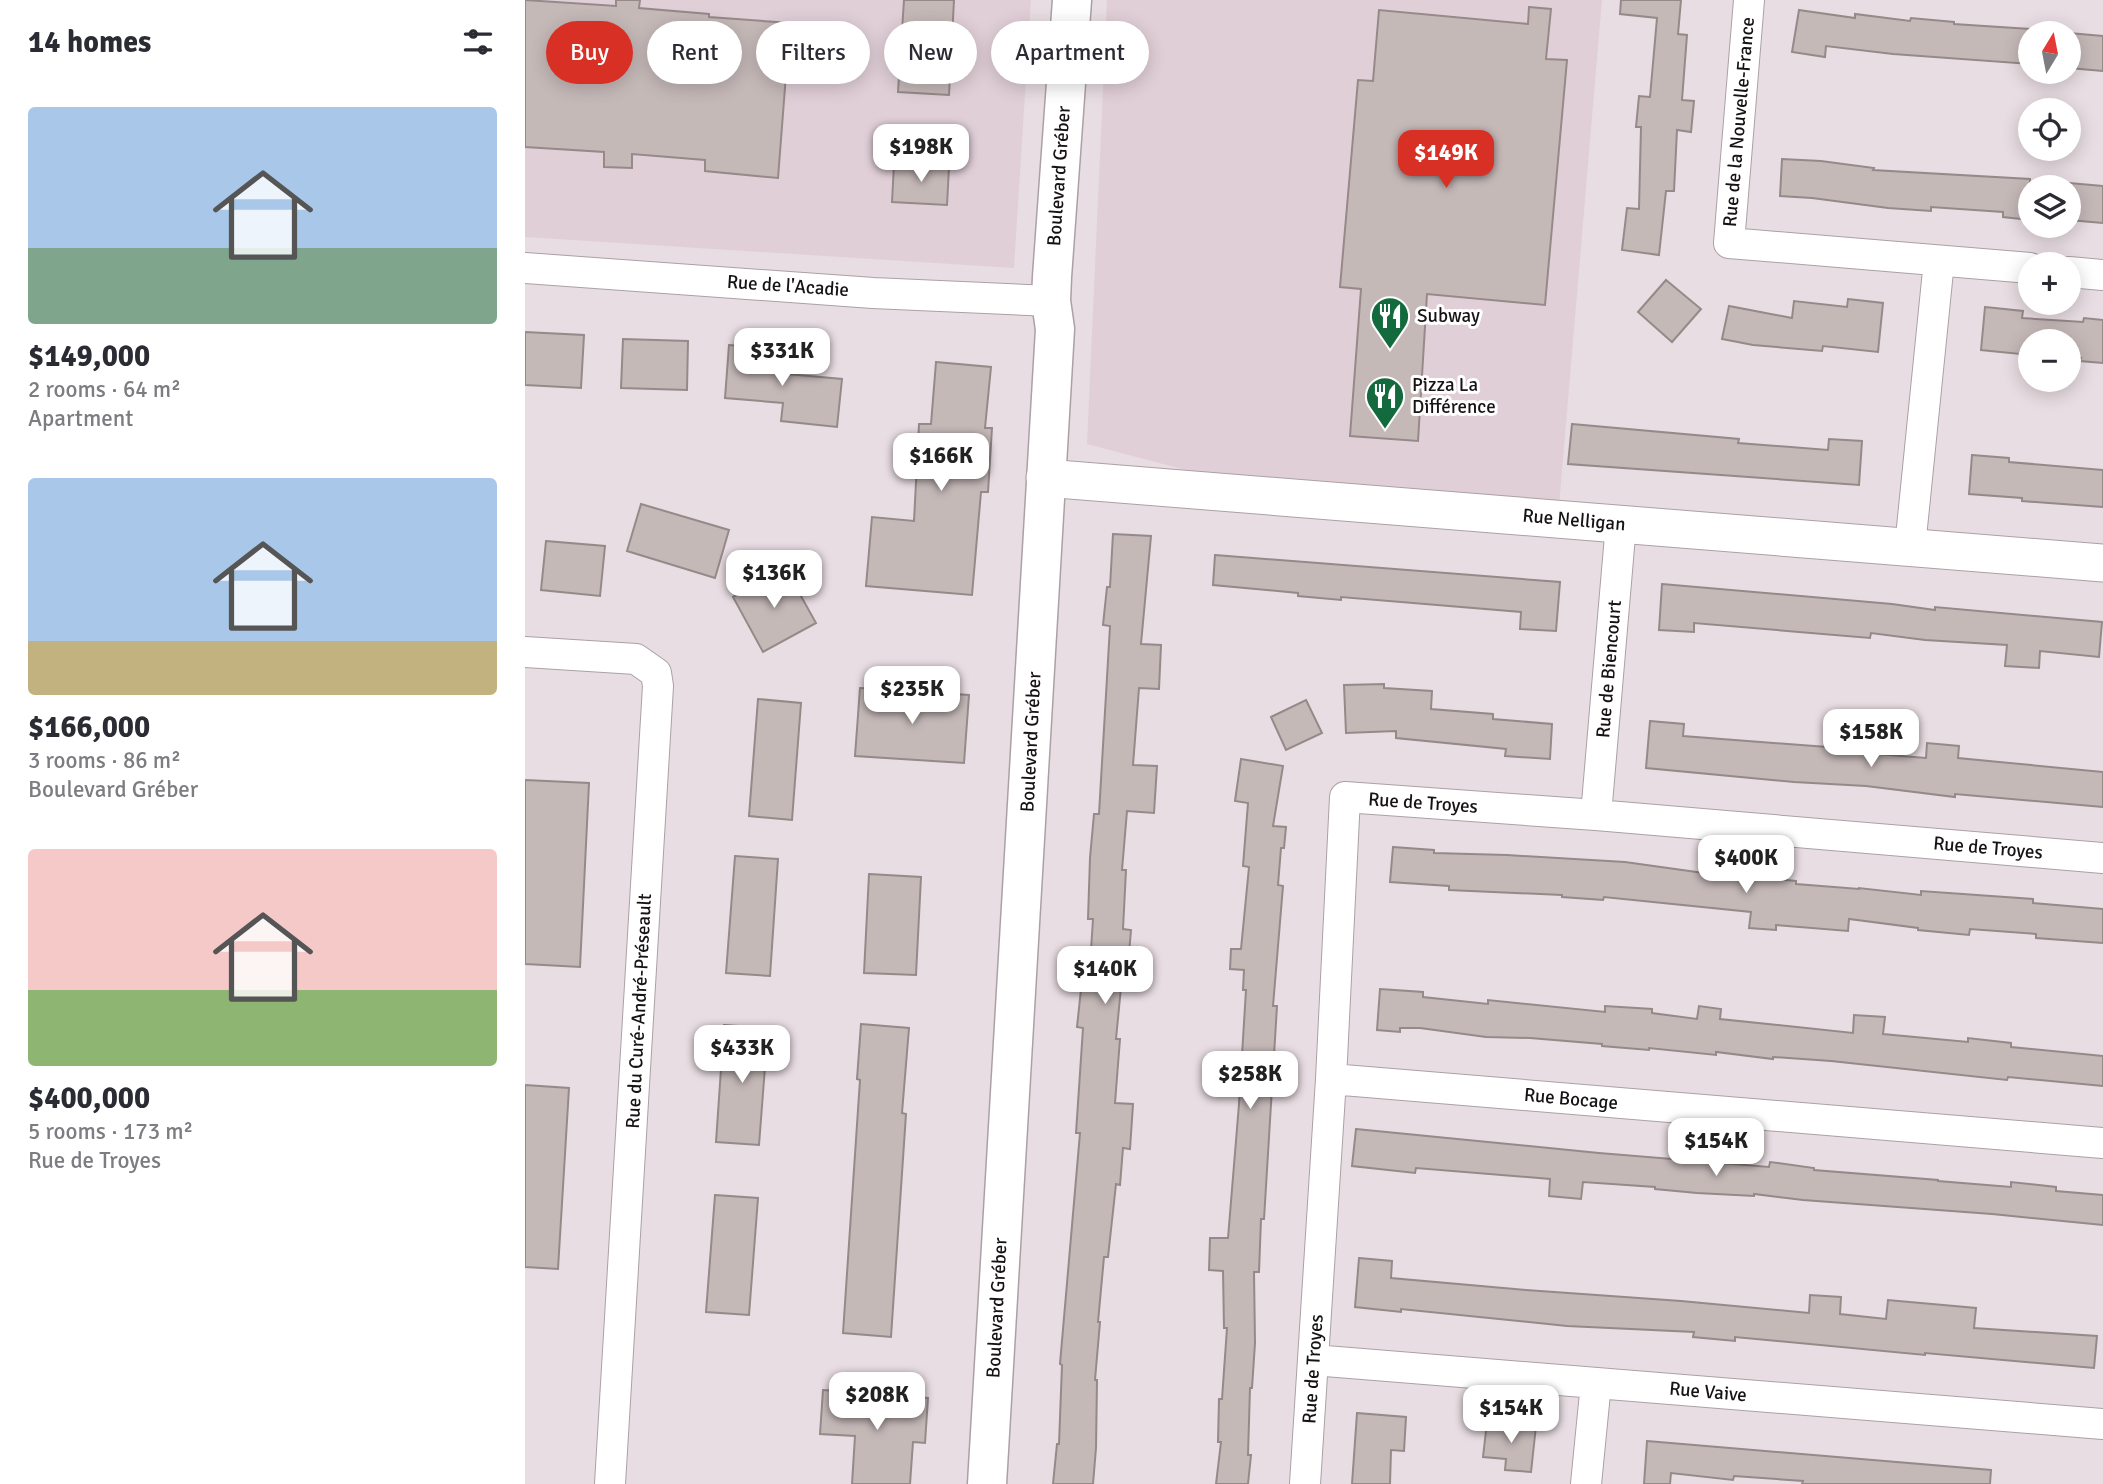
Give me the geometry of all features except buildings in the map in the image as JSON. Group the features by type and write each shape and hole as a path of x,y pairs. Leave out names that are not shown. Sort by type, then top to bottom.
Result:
{"main road":[{"name":"Boulevard Gréber","path":"987,1484 1055,329 1051,301 1072,0"}],"street":[{"name":"Rue de la Nouvelle-France","path":"1749,0 1729,243 2018,267"},
{"path":"1910,547 1939,261"},
{"name":"Rue de l'Acadie","path":"525,268 873,293 1051,301"},
{"path":"2081,273 2103,275"},
{"name":"Rue Nelligan","path":"1045,478 2103,563"},
{"name":"Rue de Biencourt","path":"1596,815 1621,524"},
{"name":"Rue du Curé-André-Préseault","path":"525,652 636,659 656,673 658,686 610,1484"},
{"name":"Rue de Troyes","path":"1305,1484 1331,1079 1345,797 1596,815 2103,858"},
{"name":"Rue Bocage","path":"1331,1079 2103,1143"},
{"name":"Rue Vaive","path":"1313,1360 2103,1424"},
{"path":"1586,1484 1596,1383"}],"shaded area":[{"path":"525,0 1031,0 1030,21 991,21 991,84 1026,84 1014,268 525,237"},
{"path":"1107,0 1602,0 1558,518 1292,498 1087,444 1103,84 1149,84 1149,21 1106,21"}],"place":[{"name":"Subway","path":"1390,350"},
{"name":"Pizza La Différence","path":"1385,430"}]}
